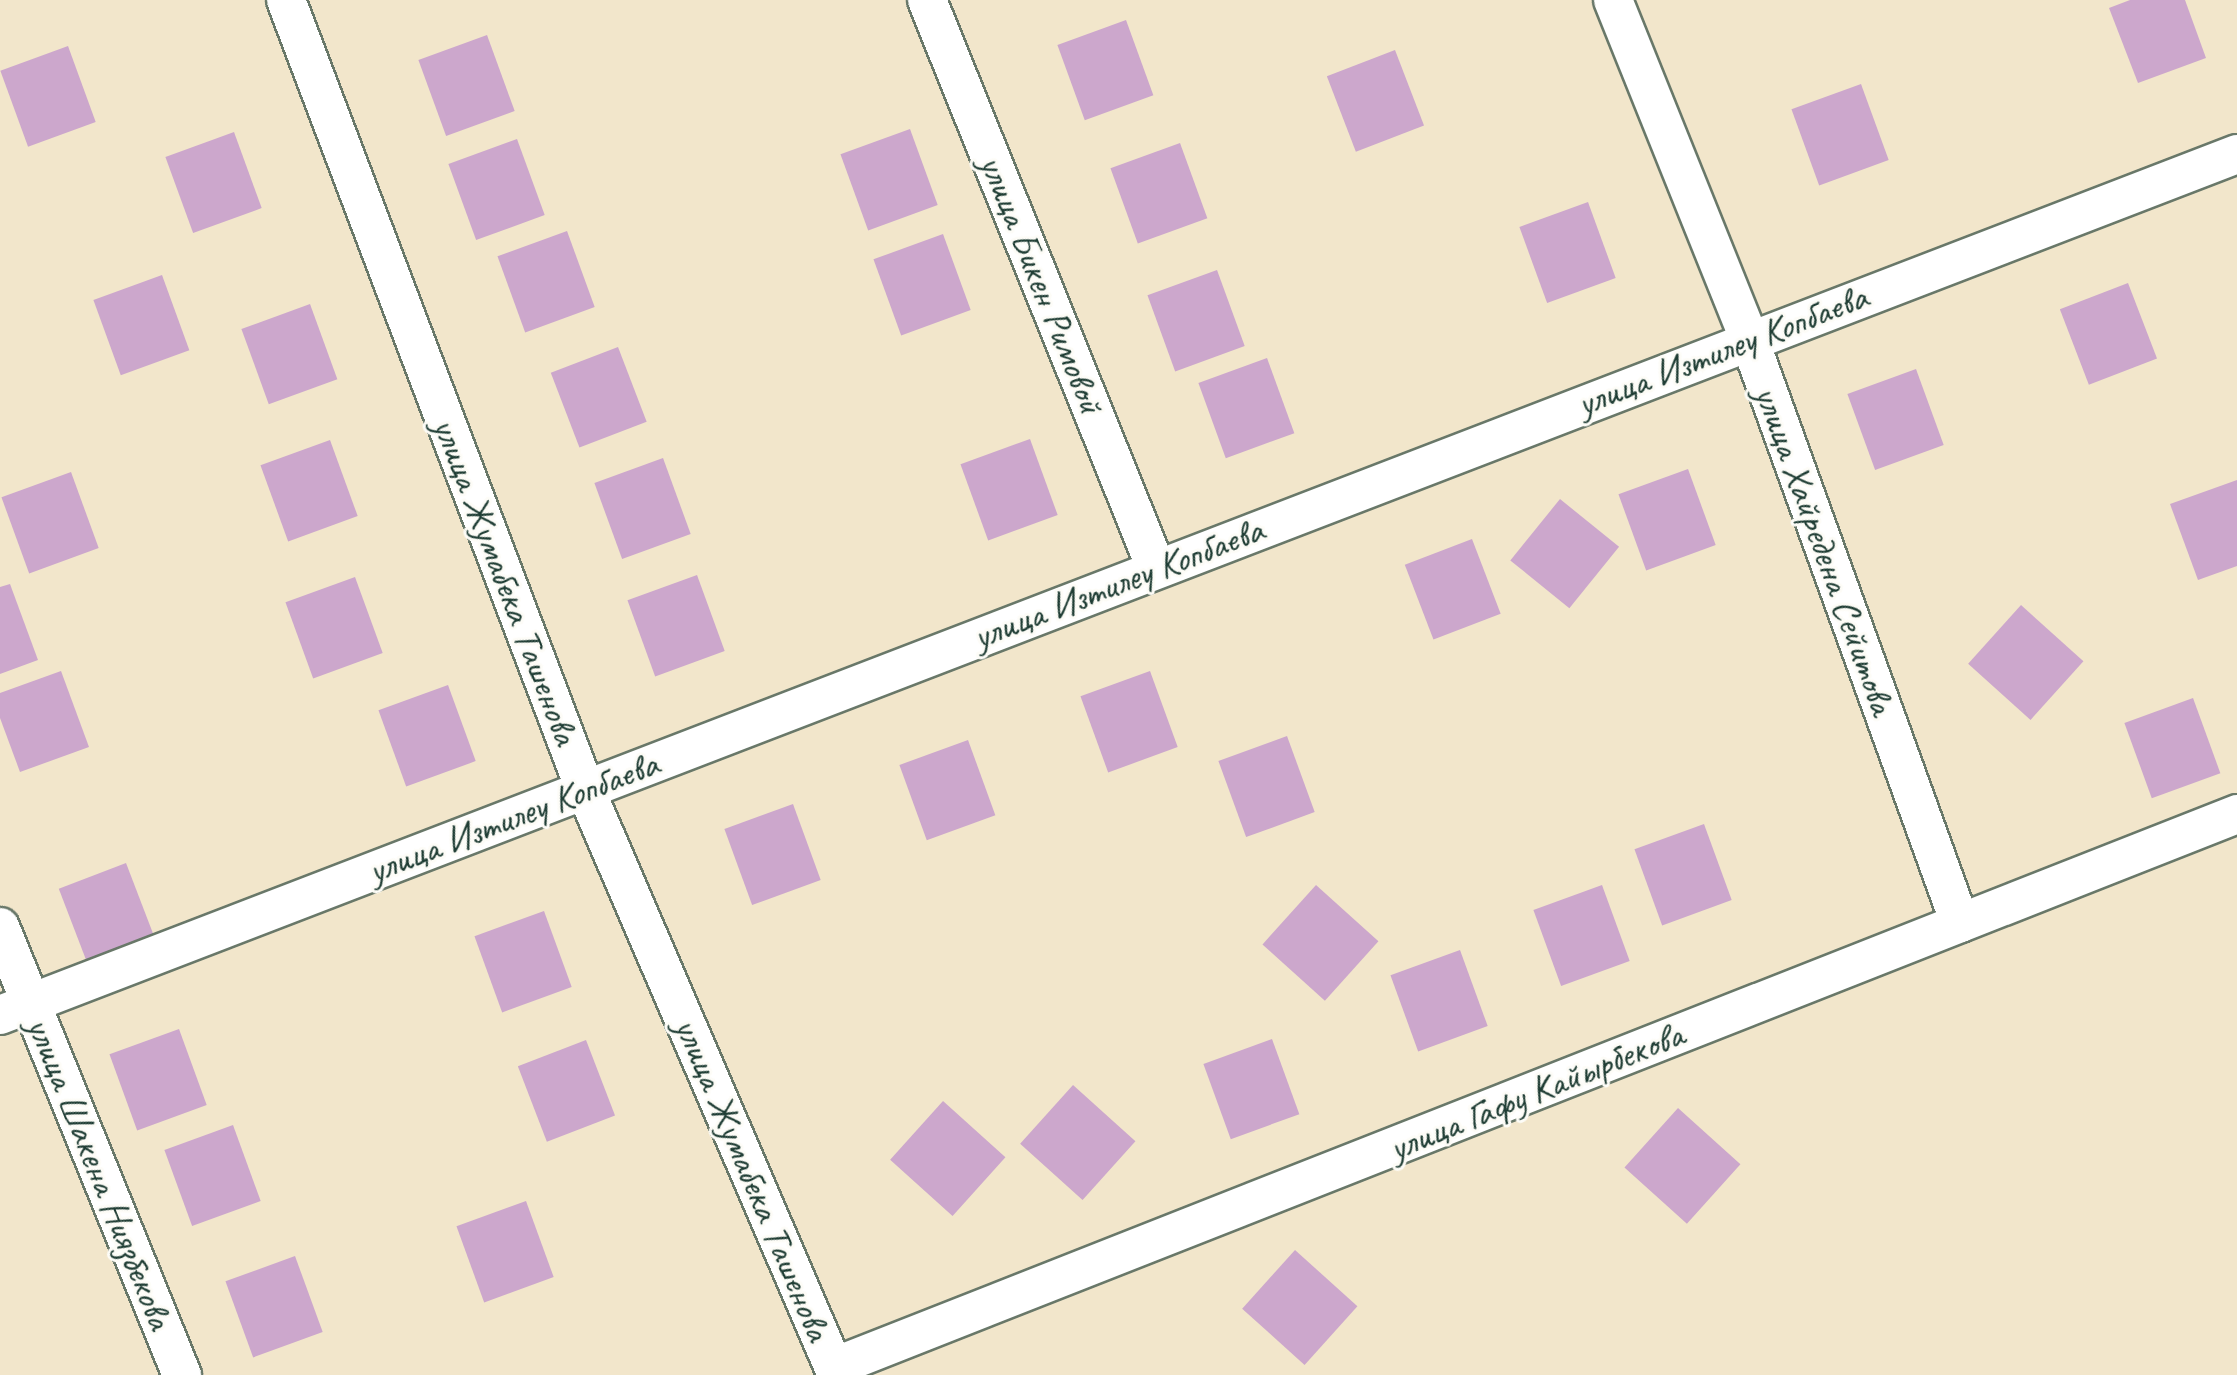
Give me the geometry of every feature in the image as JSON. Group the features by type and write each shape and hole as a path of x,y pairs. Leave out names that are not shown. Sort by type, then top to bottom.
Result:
{"street":[{"name":"улица Жумабека Ташенова","path":"286,0 585,789 836,1371"},
{"name":"улица Бикен Римовой","path":"927,0 1156,568"},
{"name":"улица Хайредена Сейитова","path":"1613,0 1749,339 1960,923"},
{"name":"улица Изтилеу Копбаева","path":"16,1009 1749,339 2237,154"},
{"name":"улица Гафу Кайырбекова","path":"836,1371 2237,814"},
{"name":"улица Шакена Ниязбекова","path":"0,927 16,1009 182,1375"}],"building":[{"path":"2130,0 2185,0 2206,58 2138,83 2109,8"},
{"path":"1126,20 1153,95 1085,120 1057,45"},
{"path":"487,35 515,111 446,136 418,60"},
{"path":"68,46 96,122 28,147 0,71"},
{"path":"1395,50 1424,126 1356,152 1327,76"},
{"path":"1861,84 1889,160 1819,185 1791,109"},
{"path":"910,129 938,205 868,230 840,154"},
{"path":"234,132 262,208 193,233 165,157"},
{"path":"517,139 545,215 476,240 448,164"},
{"path":"1180,143 1207,218 1138,243 1110,168"},
{"path":"1588,202 1616,278 1547,303 1519,227"},
{"path":"567,231 595,307 525,332 497,256"},
{"path":"943,234 971,310 901,335 873,259"},
{"path":"1217,270 1245,346 1175,371 1147,295"},
{"path":"162,275 189,350 121,375 93,300"},
{"path":"2128,283 2157,359 2089,385 2060,309"},
{"path":"310,304 337,379 269,404 241,329"},
{"path":"618,347 647,422 579,447 551,373"},
{"path":"1267,358 1294,433 1226,458 1198,383"},
{"path":"1916,369 1944,445 1875,470 1847,394"},
{"path":"1030,439 1058,515 988,540 960,464"},
{"path":"330,440 358,516 288,541 260,465"},
{"path":"663,458 691,534 622,559 594,483"},
{"path":"1688,469 1716,545 1646,570 1618,494"},
{"path":"71,472 99,548 29,573 1,497"},
{"path":"2237,480 2237,566 2198,580 2170,504"},
{"path":"1560,499 1619,547 1569,608 1510,560"},
{"path":"1472,539 1501,614 1433,639 1405,565"},
{"path":"697,575 725,651 655,676 627,600"},
{"path":"355,577 383,653 313,678 285,602"},
{"path":"10,584 38,660 0,674 0,587"},
{"path":"2021,605 2083,661 2031,720 1968,664"},
{"path":"61,671 89,747 20,772 0,718 0,693"},
{"path":"1150,671 1178,747 1108,772 1080,696"},
{"path":"448,685 476,761 406,786 378,710"},
{"path":"2193,698 2220,773 2152,798 2124,723"},
{"path":"1287,736 1315,812 1246,837 1218,761"},
{"path":"968,740 995,815 927,840 899,765"},
{"path":"793,804 821,880 752,905 724,829"},
{"path":"1704,824 1732,900 1662,925 1634,849"},
{"path":"126,863 155,938 87,963 59,889"},
{"path":"1316,885 1378,941 1325,1001 1262,944"},
{"path":"1602,885 1630,961 1561,986 1533,910"},
{"path":"544,911 572,987 502,1012 474,936"},
{"path":"1460,950 1488,1026 1418,1051 1390,975"},
{"path":"179,1029 207,1105 137,1130 109,1054"},
{"path":"1272,1039 1299,1114 1231,1139 1203,1064"},
{"path":"586,1040 615,1116 547,1142 518,1066"},
{"path":"1073,1085 1135,1141 1083,1200 1020,1144"},
{"path":"943,1101 1005,1157 953,1216 890,1160"},
{"path":"1678,1108 1740,1164 1687,1224 1624,1167"},
{"path":"233,1125 261,1201 192,1226 164,1150"},
{"path":"526,1201 554,1277 484,1302 456,1226"},
{"path":"1295,1250 1357,1306 1305,1365 1242,1309"},
{"path":"295,1256 323,1332 253,1357 225,1281"}]}
